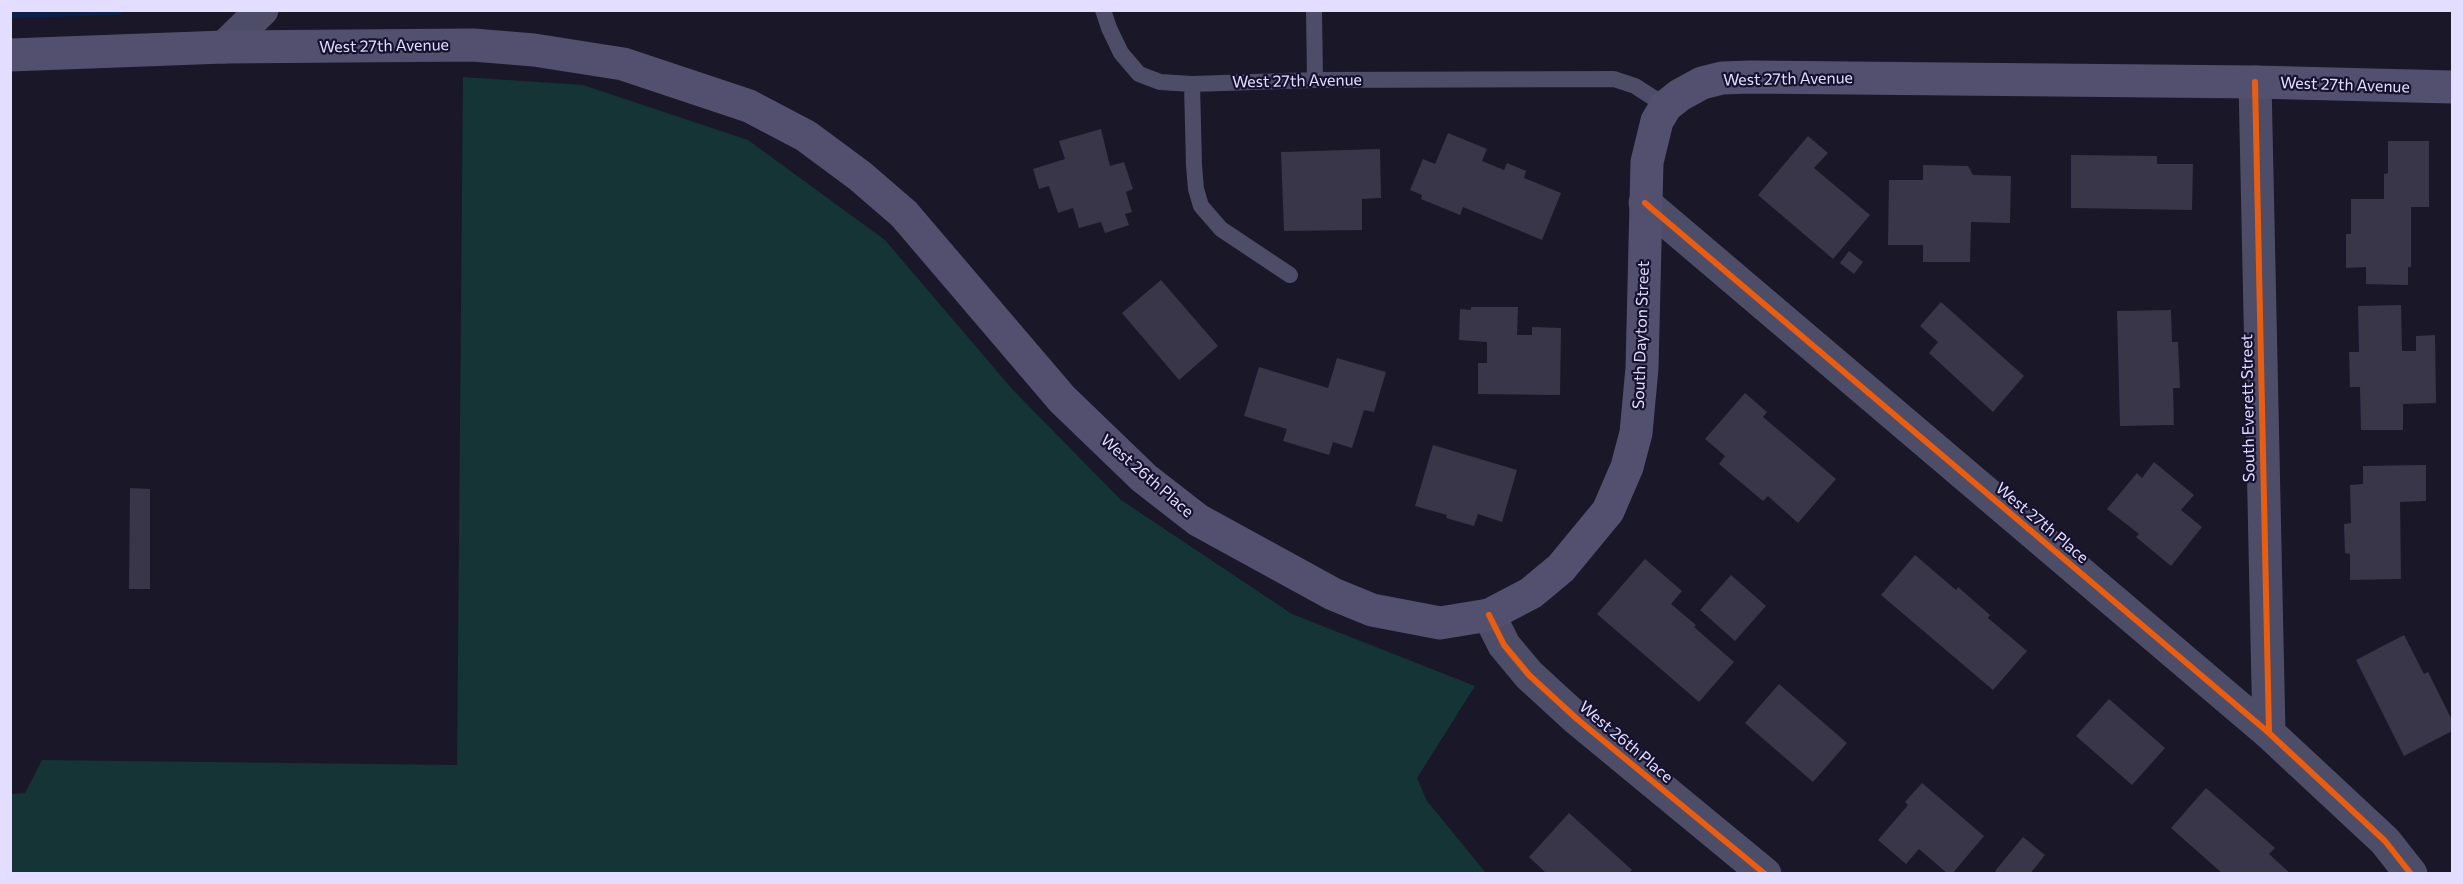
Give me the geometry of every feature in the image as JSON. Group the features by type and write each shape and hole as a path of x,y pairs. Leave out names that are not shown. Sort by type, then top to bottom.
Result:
{"main road":[{"name":"West 27th Avenue","path":"10,55 224,47 473,45 534,50 623,64 748,106"},
{"name":"West 27th Avenue","path":"1666,106 1702,84 1722,78 1750,77 2255,82 2452,87"},
{"name":"West 26th Place","path":"748,106 806,136 860,176 904,214 1062,399 1144,478 1198,520 1323,589 1372,610 1440,623 1489,615"},
{"name":"South Dayton Street","path":"1489,615 1531,592 1562,568 1608,511 1627,467 1636,433 1642,368 1647,162 1650,141 1657,121 1666,106"}],"street":[{"path":"224,47 262,10"},
{"name":"South Everett Street","path":"2255,82 2269,734"},
{"name":"West 27th Place","path":"1645,203 2269,734 2385,841 2411,873"},
{"name":"West 26th Place","path":"1489,615 1504,645 1528,675 1576,719 1765,873"}],"lane":[{"name":"West 27th Avenue","path":"1103,10 1122,53 1139,74 1160,82 1192,84 1315,80 1614,79 1635,86 1666,106"},
{"path":"1314,10 1315,80"},
{"path":"1192,84 1196,189 1201,206 1221,229 1290,275"}],"green space":[{"path":"463,77 583,85 748,140 885,240 1013,390 1121,500 1292,614 1475,686 1417,778 1427,801 1486,873 11,873 11,794 25,793 42,760 457,765"}],"building":[{"path":"1101,129 1110,166 1124,162 1133,189 1126,192 1132,212 1125,214 1129,225 1105,233 1101,222 1079,228 1073,208 1058,213 1049,186 1039,189 1033,169 1065,159 1059,141"},
{"path":"1448,133 1487,149 1482,161 1504,170 1507,163 1526,171 1524,178 1561,193 1542,240 1463,207 1460,215 1421,199 1422,195 1410,190 1423,159 1435,164"},
{"path":"1808,136 1828,153 1814,168 1870,215 1833,259 1758,195"},
{"path":"2388,141 2429,141 2429,207 2411,207 2411,267 2408,267 2408,285 2366,284 2366,267 2346,268 2346,234 2351,234 2351,199 2384,199 2384,174 2388,173"},
{"path":"1380,149 1381,198 1362,199 1362,230 1284,231 1281,152"},
{"path":"2071,155 2157,156 2157,164 2193,164 2192,210 2071,208"},
{"path":"1923,165 1968,166 1973,175 2011,176 2010,223 1971,222 1970,262 1923,262 1923,245 1888,245 1889,180 1923,180"},
{"path":"1849,251 1863,262 1854,274 1840,263"},
{"path":"1161,280 1218,346 1179,380 1122,313"},
{"path":"1941,302 2024,376 1993,412 1929,353 1938,342 1920,326"},
{"path":"2401,305 2402,351 2416,351 2416,336 2435,335 2436,403 2403,404 2403,430 2361,430 2360,387 2350,387 2349,352 2359,352 2358,306"},
{"path":"1471,307 1518,307 1517,335 1532,335 1532,327 1561,328 1560,395 1478,394 1478,363 1487,363 1487,342 1459,340 1460,309 1471,310"},
{"path":"2171,310 2172,342 2178,342 2180,388 2173,388 2174,425 2120,426 2117,311"},
{"path":"1337,358 1386,372 1374,412 1364,410 1352,448 1333,442 1329,455 1283,441 1287,429 1244,416 1259,367 1328,388"},
{"path":"1745,393 1767,412 1763,417 1836,479 1798,523 1768,496 1763,501 1719,464 1725,456 1705,439"},
{"path":"1433,445 1517,470 1502,522 1478,514 1474,526 1415,506"},
{"path":"2154,462 2194,495 2181,510 2202,527 2171,566 2136,537 2139,534 2107,509 2137,473 2142,478"},
{"path":"2426,465 2426,501 2400,502 2401,579 2350,580 2350,554 2345,553 2344,524 2351,523 2350,485 2363,484 2363,466"},
{"path":"130,488 150,489 150,589 129,589"},
{"path":"1915,555 1956,590 1958,587 1990,615 1988,618 2027,651 1993,690 1881,595"},
{"path":"1645,559 1682,591 1671,604 1734,662 1699,702 1597,614"},
{"path":"1731,575 1766,606 1735,641 1700,610"},
{"path":"2404,635 2424,674 2428,672 2452,720 2452,731 2404,756 2356,660"},
{"path":"1779,684 1847,743 1813,782 1745,723"},
{"path":"2109,699 2165,748 2132,785 2076,736"},
{"path":"1922,783 1984,836 1952,874 1948,874 1919,849 1906,864 1878,840 1908,805 1905,802"},
{"path":"2206,788 2275,848 2269,854 2291,874 2223,874 2171,828"},
{"path":"1569,813 1632,870 1628,874 1547,874 1529,857"},
{"path":"2023,837 2045,855 2030,874 1999,874 1995,871"}],"waterway":[{"path":"10,13 118,10"}],"cycle path":[{"path":"2255,82 2269,733"},
{"path":"1645,203 2269,733 2385,841 2411,874"},
{"path":"1489,615 1504,645 1529,675 1577,719 1765,874"}]}
